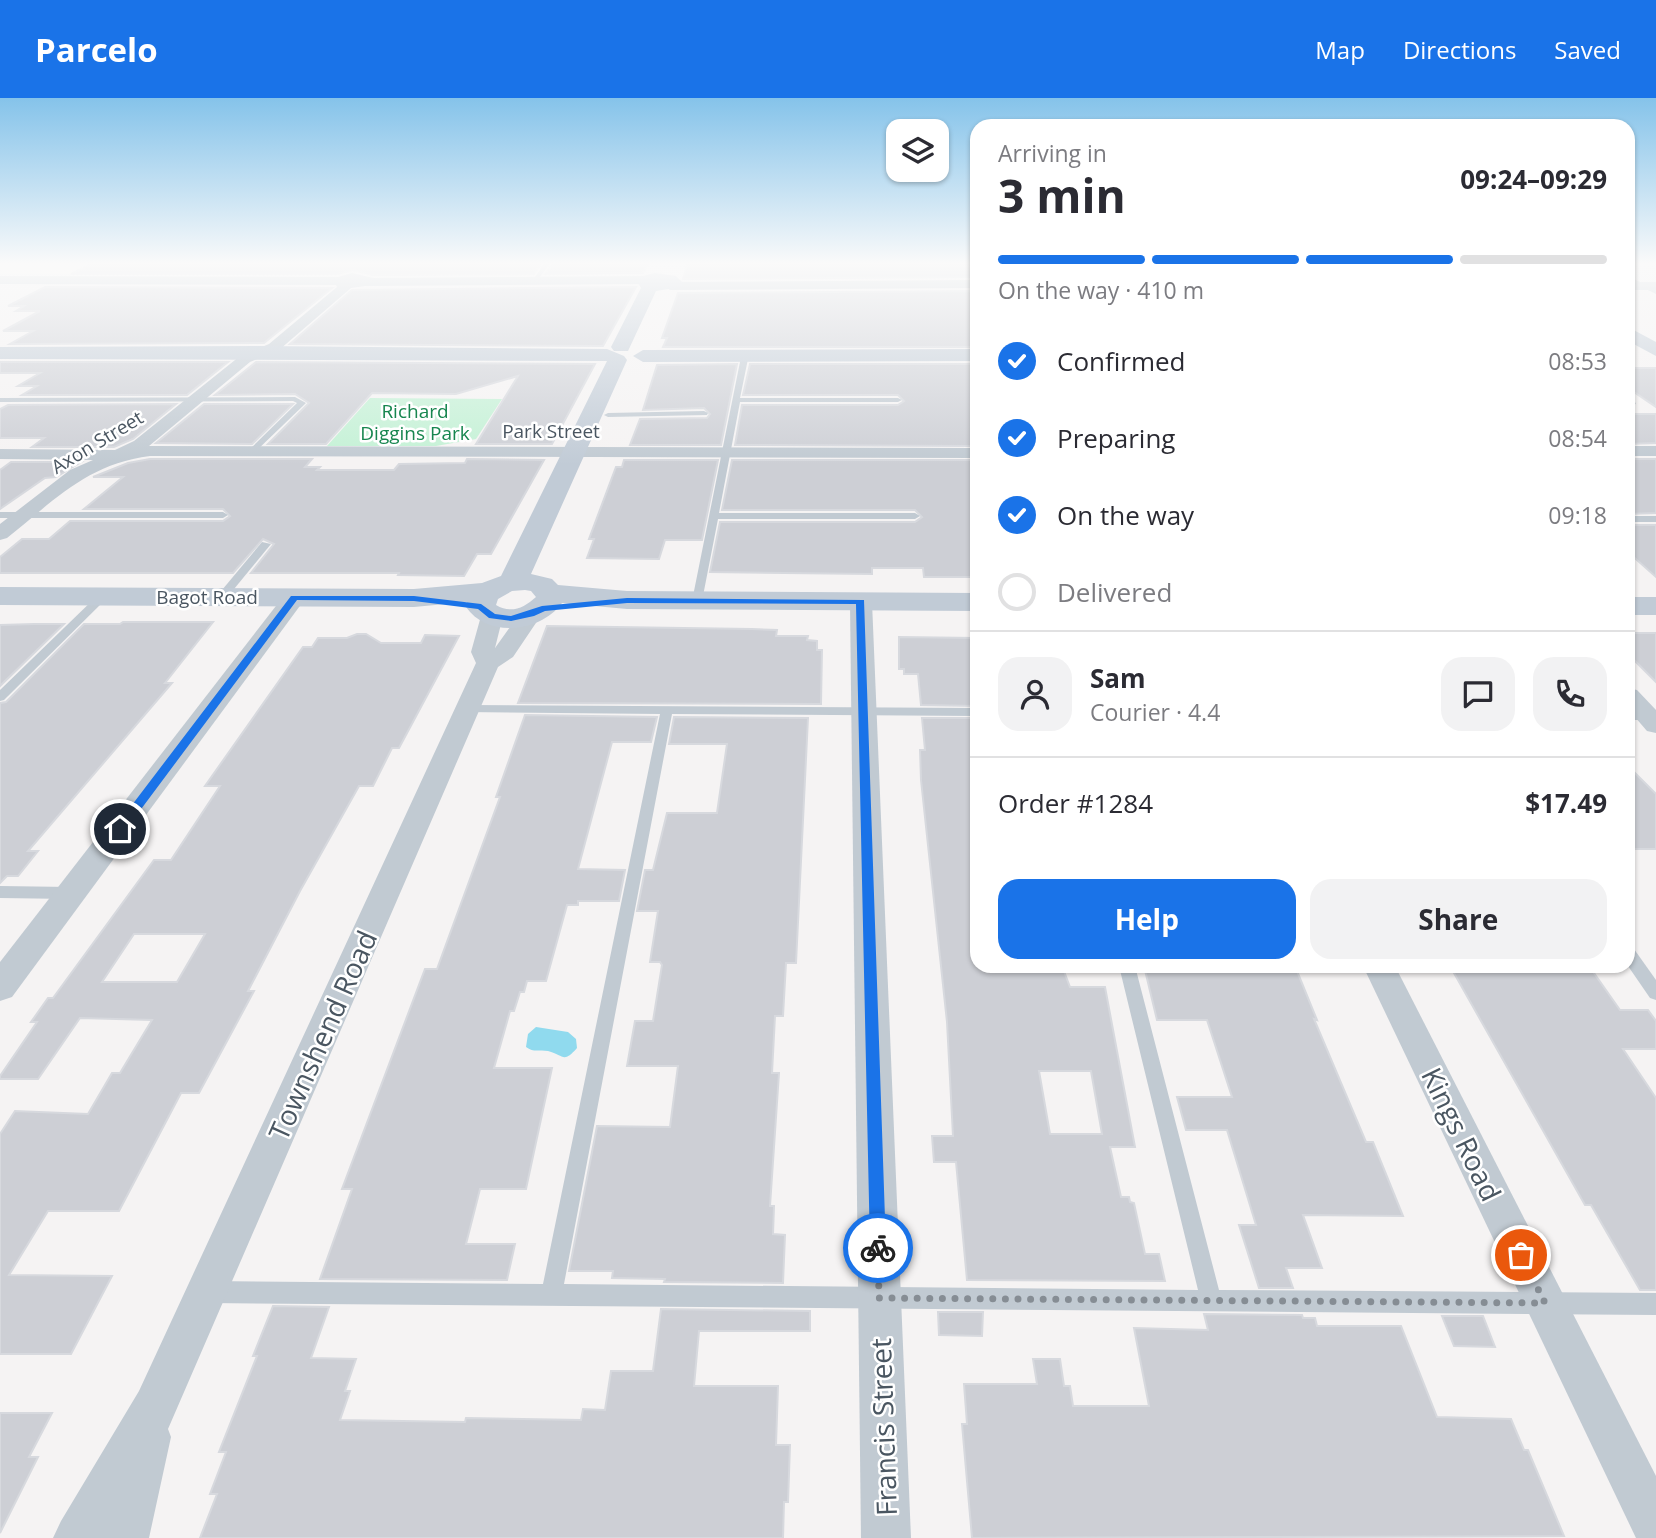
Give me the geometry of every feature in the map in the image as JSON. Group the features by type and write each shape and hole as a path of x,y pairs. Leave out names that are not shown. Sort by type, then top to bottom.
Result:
{"street":[{"name":"Axon Street","path":"0,534 76,474 140,445 245,359 274,348 294,331"},
{"name":"Townshend Road","path":"488,663 483,652 517,599 636,331"},
{"path":"1635,337 1656,350"},
{"path":"0,350 970,355"},
{"name":"Townshend Road","path":"584,452 608,415 626,353"},
{"path":"1635,357 1656,357"},
{"name":"Park Street","path":"0,454 118,455 150,451 970,453"},
{"path":"1635,451 1656,451"},
{"name":"Bagot Road","path":"0,596 970,602"},
{"path":"0,987 294,598"},
{"name":"Townshend Road","path":"78,1538 155,1407 488,663 505,652 517,599"},
{"name":"Francis Street","path":"860,602 886,1538"},
{"path":"1635,606 1656,606"},
{"path":"1635,703 1647,718"},
{"name":"Kings Road","path":"1382,973 1656,1527"},
{"name":"Townshend Road","path":"124,1538 155,1407"}],"lane":[{"path":"697,601 746,354"},
{"path":"0,400 295,399 302,403 253,451"},
{"path":"736,400 898,400"},
{"path":"608,415 704,413"},
{"path":"0,515 223,515"},
{"path":"713,516 915,516"},
{"path":"1635,519 1656,519"},
{"path":"221,598 267,544"},
{"path":"0,697 103,597"},
{"path":"468,709 970,712"},
{"path":"551,1295 667,710"},
{"path":"0,891 72,892"},
{"path":"1635,964 1656,993"},
{"path":"1129,973 1211,1300"},
{"path":"207,1292 1656,1304"}],"green space":[{"name":"Richard Diggins Park","path":"370,398 502,399 476,439 436,446 327,446"}],"water":[{"path":"536,1027 568,1032 576,1039 577,1048 566,1057 529,1049 526,1047 528,1034"}],"building":[{"path":"33,331 279,331 264,343 10,344"},
{"path":"305,331 611,331 603,346 290,344"},
{"path":"664,331 970,331 970,347 663,347 667,338 662,338"},
{"path":"0,362 228,362 187,395 22,395 37,386 18,386 40,373 0,373"},
{"path":"256,362 595,364 552,444 476,444 518,376 456,394 372,393 326,444 268,444 309,403 295,394 215,395"},
{"path":"737,364 721,445 630,445 640,419 707,418 710,414 704,408 643,410 657,365"},
{"path":"750,364 970,364 970,446 735,445 742,405 898,405 904,401 898,395 743,395"},
{"path":"1635,368 1656,368 1656,407 1635,393"},
{"path":"176,404 133,439 114,447 32,447 44,438 0,438 0,409 8,405"},
{"path":"204,404 293,404 252,444 156,443"},
{"path":"1635,414 1656,414 1656,443 1635,444"},
{"path":"150,459 312,459 305,467 320,467 317,470 394,470 399,464 465,463 467,459 544,460 491,554 477,554 464,576 251,573 274,544 263,539 233,573 0,573 0,557 22,539 49,539 70,521 223,521 230,516 223,509 84,509 123,477 93,477 128,463"},
{"path":"1635,459 1656,459 1656,513 1635,514"},
{"path":"624,460 718,460 702,540 665,540 659,559 587,558 594,539 589,539 616,467 622,467"},
{"path":"732,460 970,460 970,577 924,577 923,568 872,568 872,574 710,572 720,522 915,522 922,517 915,510 722,510"},
{"path":"11,462 81,462 56,477 45,478 0,509 0,470"},
{"path":"1635,525 1656,525 1656,577 1635,558"},
{"path":"213,622 165,683 172,683 28,851 38,851 18,876 7,876 0,883 0,703 6,702 84,624"},
{"path":"64,624 0,686 0,625"},
{"path":"547,626 752,629 777,630 776,636 808,636 807,640 817,641 817,650 822,650 821,704 518,703"},
{"path":"1635,633 1656,633 1656,682 1635,661"},
{"path":"366,634 381,643 421,643 425,635 459,636 399,748 392,748 373,786 359,786 300,891 248,991 254,991 199,1093 181,1093 119,1211 48,1211 9,1275 112,1276 71,1354 0,1354 0,1134 15,1111 88,1114 112,1073 120,1073 152,1020 80,1018 38,1079 0,1079 0,1076 37,1022 31,1022 48,998 53,998 154,860 171,860 220,786 205,786 303,647 312,647 318,638 347,638","holes":["134,934 205,934 177,982 102,982"]},
{"path":"899,637 970,638 970,706 921,705 918,674 904,674 904,669 899,669"},
{"path":"525,715 657,717 651,742 612,742 578,869 625,870 619,901 578,901 578,905 567,905 546,981 527,981 524,992 520,992 514,1011 510,1011 494,1068 552,1068 526,1189 480,1189 466,1244 515,1244 507,1280 320,1279 352,1189 342,1189 425,969 437,969 500,797 496,797"},
{"path":"674,717 808,718 796,963 786,963 783,1016 775,1016 772,1073 779,1073 770,1206 774,1206 773,1234 785,1235 783,1283 664,1282 665,1279 612,1278 613,1271 569,1271 597,1126 670,1127 678,1066 627,1066 635,1021 653,1021 662,965 660,962 650,962 658,911 637,911 645,870 653,870 667,813 717,813 727,744 669,744"},
{"path":"922,718 970,718 970,973 1065,973 1070,987 1105,987 1135,1147 1110,1147 1121,1197 1129,1197 1130,1202 1134,1203 1145,1254 1159,1254 1165,1281 967,1280 956,1162 934,1162 932,1136 953,1136 947,1022 920,750 925,750","holes":["1039,1071 1091,1071 1102,1134 1050,1134"]},
{"path":"1635,773 1656,794 1656,849 1635,849"},
{"path":"1146,973 1298,973 1317,1020 1314,1019 1366,1142 1373,1142 1403,1216 1303,1215 1322,1268 1286,1268 1293,1288 1259,1288 1239,1225 1256,1225 1227,1130 1186,1130 1177,1097 1232,1097 1207,1020 1157,1020"},
{"path":"1454,973 1594,973 1620,1010 1648,1010 1656,1021 1656,1049 1623,1049 1656,1098 1656,1290 1640,1290 1591,1205 1585,1205"},
{"path":"273,1306 329,1307 311,1358 356,1359 345,1391 350,1391 340,1420 465,1422 466,1418 581,1420 583,1409 605,1410 611,1371 653,1371 661,1309 810,1311 810,1331 699,1331 694,1386 778,1386 776,1445 790,1445 788,1502 784,1502 783,1538 200,1538 217,1494 210,1494 226,1452 219,1452 257,1356 253,1356"},
{"path":"938,1312 983,1312 982,1336 939,1335"},
{"path":"1204,1314 1302,1315 1303,1318 1315,1318 1317,1326 1401,1326 1437,1417 1511,1419 1524,1450 1528,1450 1564,1536 972,1538 962,1424 967,1424 964,1384 1037,1384 1033,1359 1060,1359 1064,1386 1070,1386 1073,1406 1149,1406 1134,1328 1208,1330"},
{"path":"1442,1316 1483,1316 1495,1347 1454,1346"},
{"path":"0,1413 52,1413 29,1457 38,1457 0,1533"}],"way so far":[{"path":"878,1248 879,1298 1545,1303 1521,1255"}],"route":[{"path":"120,829 294,598 414,598 481,607 492,616 501,618 521,617 542,609 627,600 860,602 878,1248"}]}
